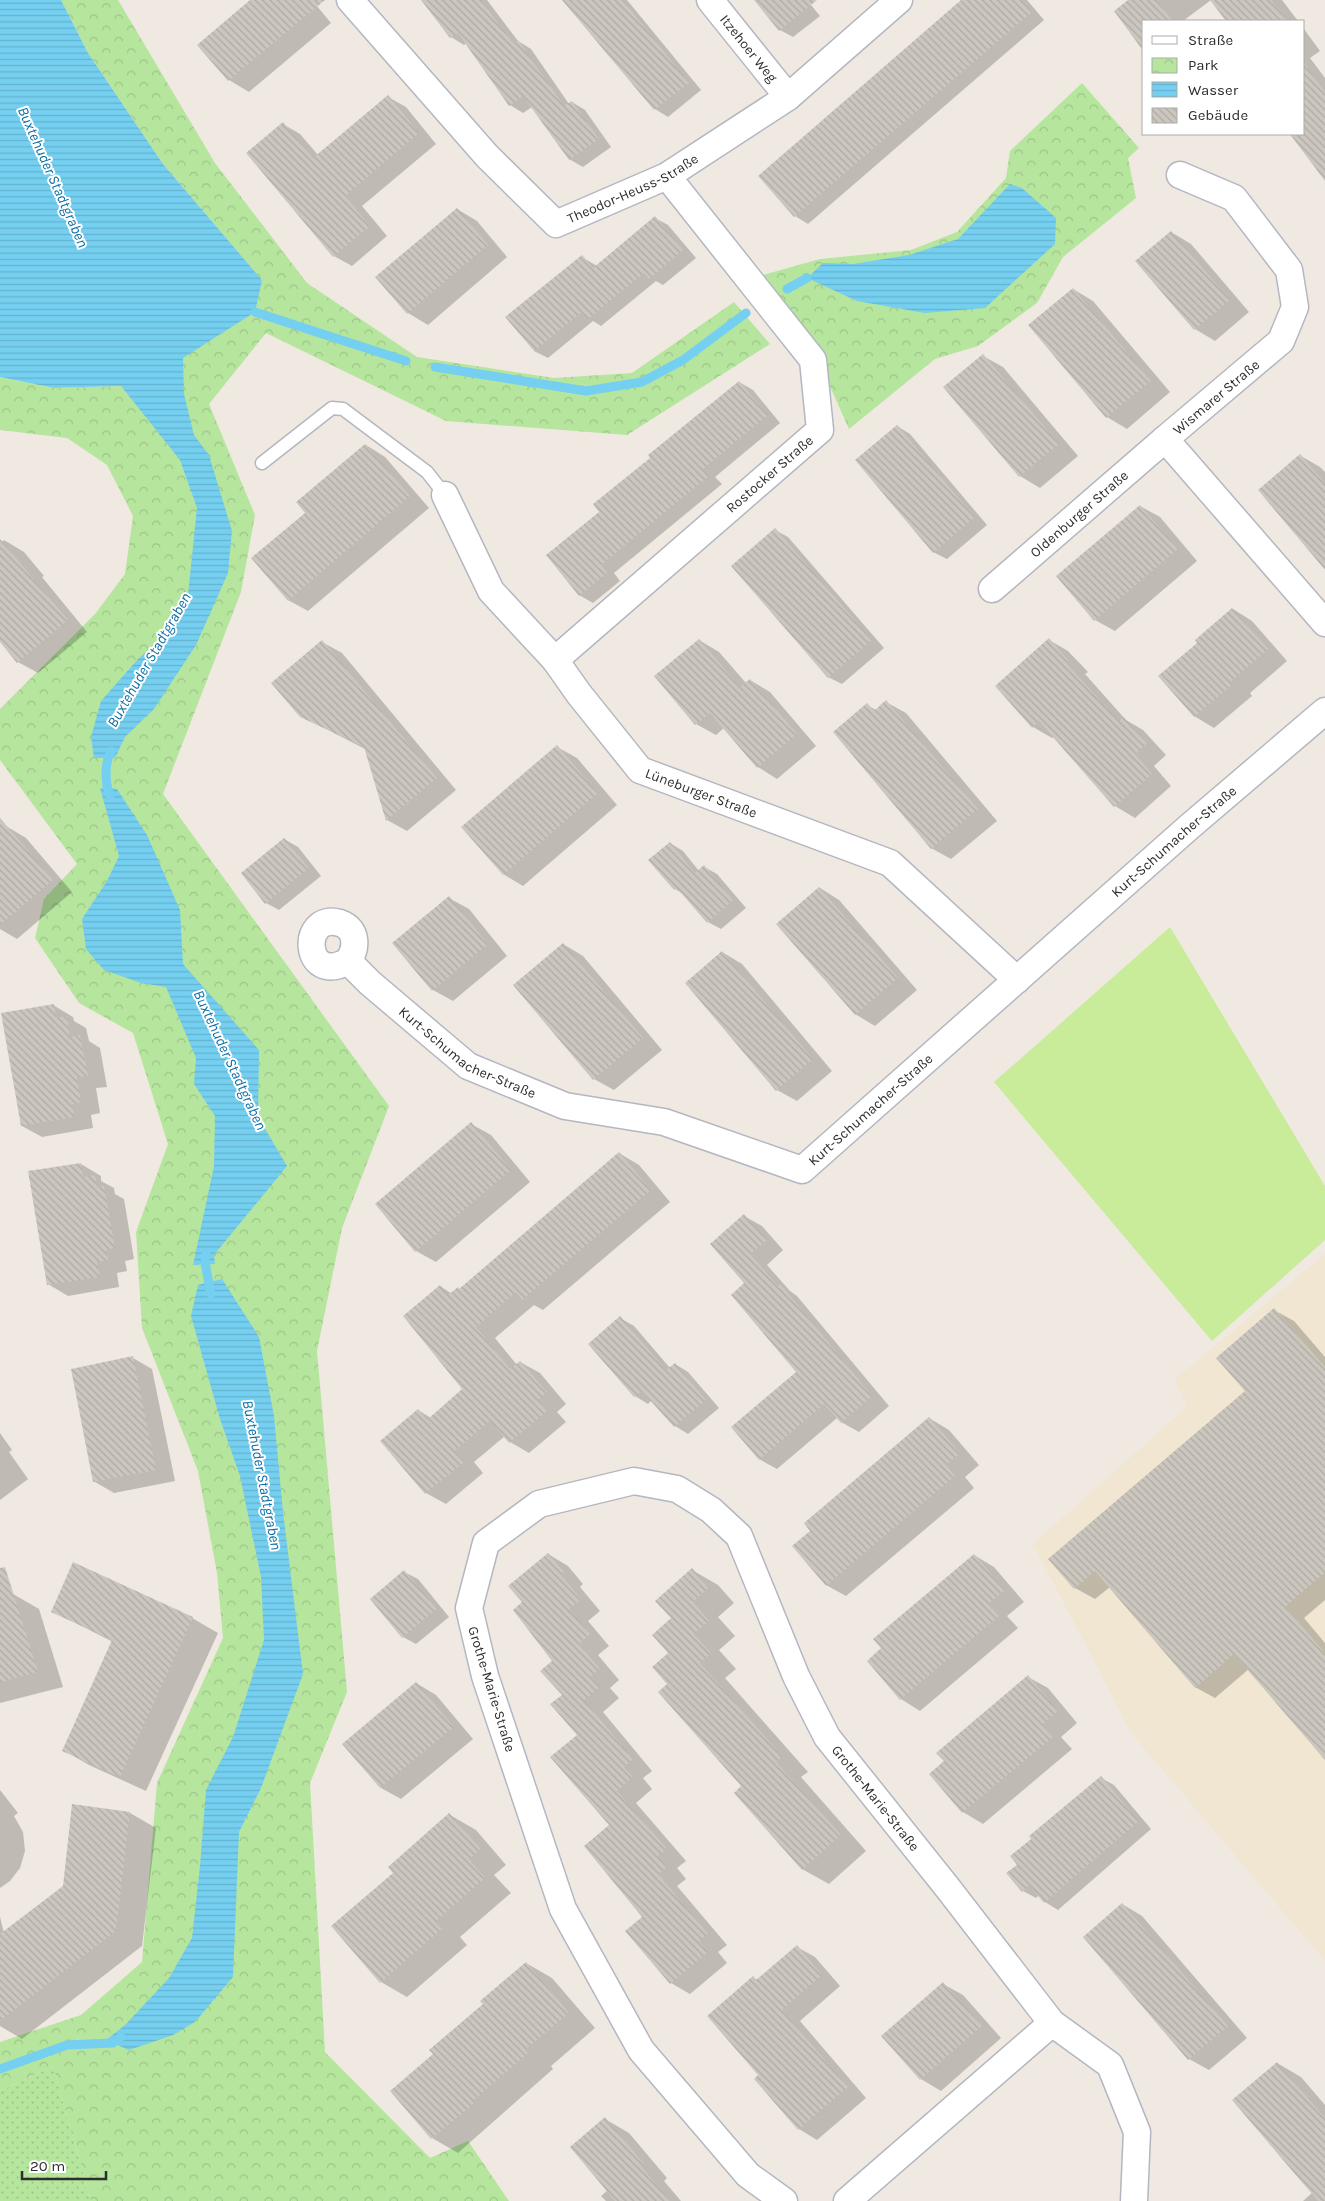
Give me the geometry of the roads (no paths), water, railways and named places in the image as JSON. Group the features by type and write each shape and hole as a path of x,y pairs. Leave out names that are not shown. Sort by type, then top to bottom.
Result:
{"street":[{"name":"Theodor-Heuss-Straße","path":"350,0 487,156 556,224 667,176 788,97 899,0"},
{"name":"Itzehoer Weg","path":"710,0 788,97"},
{"name":"Wismarer Straße","path":"1180,175 1234,198 1289,270 1295,307 1281,341 1165,439 1325,623"},
{"name":"Rostocker Straße","path":"555,660 820,430 813,360 667,176"},
{"name":"Oldenburger Straße","path":"992,589 1165,439"},
{"name":"Lüneburger Straße","path":"445,495 491,591 555,660 579,694 640,770 890,863 1017,980"},
{"name":"Kurt-Schumacher-Straße","path":"348,961 370,983 468,1066 564,1106 664,1122 802,1170 1189,827 1325,711"},
{"name":"Grothe-Marie-Straße","path":"784,2201 748,2175 641,2050 563,1909 485,1676 469,1608 486,1543 539,1504 634,1481 677,1489 711,1510 739,1536 796,1676 827,1737 948,1887 1052,2023 1110,2065 1137,2132 1134,2201"},
{"path":"847,2201 1052,2023"}],"lane":[{"path":"262,463 332,408 343,409 427,472 445,495"}],"water":[{"path":"0,0 61,0 88,53 163,164 262,280 255,312 183,358 184,394 194,435 209,455 232,531 228,573 196,645 154,709 125,737 115,758 94,758 91,737 101,701 138,659 166,634 188,595 197,508 180,460 121,386 54,388 0,377"},
{"path":"1010,184 1022,188 1056,218 1055,244 985,308 925,313 857,301 807,278 823,263 853,264 909,255 958,239"},
{"path":"100,788 117,789 147,835 180,910 183,964 259,1050 258,1117 287,1166 214,1255 215,1264 193,1265 214,1166 215,1116 194,1084 196,1058 166,987 141,983 104,970 86,949 82,919 107,881 119,856"},
{"path":"222,1279 259,1337 274,1416 283,1512 303,1674 261,1788 239,1832 233,1977 195,2022 173,2035 129,2050 106,2040 125,2025 169,1978 192,1938 206,1790 233,1737 264,1640 261,1577 240,1476 220,1419 191,1316 198,1285"}],"waterway":[{"path":"787,289 807,278"},
{"path":"255,312 406,361"},
{"path":"435,367 586,391 642,382 683,360 746,313"},
{"name":"Buxtehuder Stadtgraben","path":"110,796 106,773 111,751"},
{"name":"Buxtehuder Stadtgraben","path":"206,1253 205,1263 211,1294"},
{"name":"Buxtehuder Stadtgraben","path":"0,2069 67,2045 113,2043 121,2037"}]}
